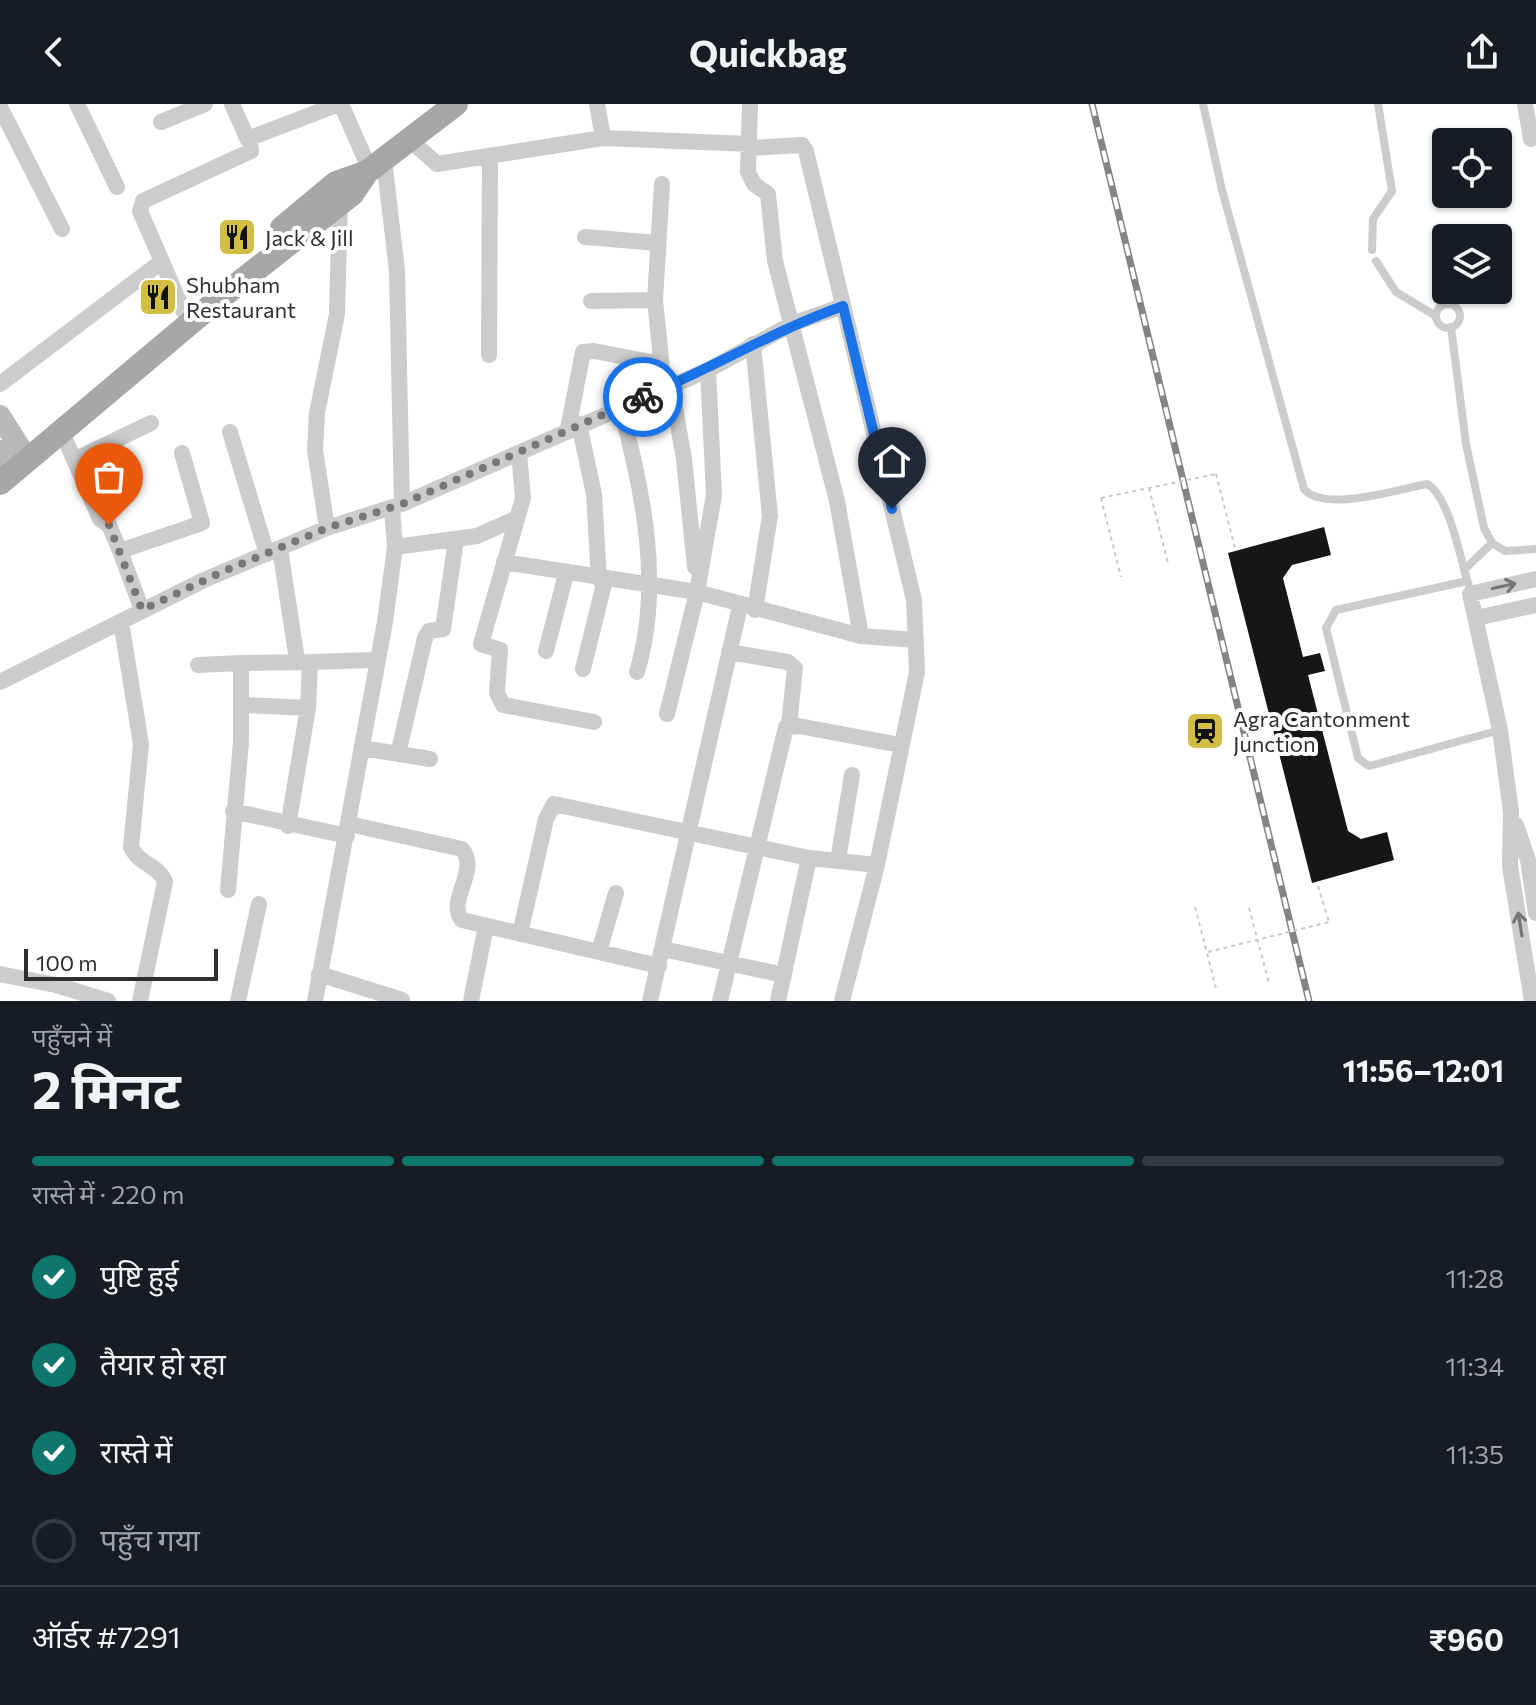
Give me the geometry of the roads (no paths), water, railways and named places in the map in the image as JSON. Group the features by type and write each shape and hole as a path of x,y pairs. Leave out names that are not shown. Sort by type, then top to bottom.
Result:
{"main road":[{"path":"9,461 61,430 352,194 374,167 456,104"},
{"path":"9,461 336,183 374,167"}],"street":[{"path":"77,104 117,187"},
{"path":"161,122 205,104"},
{"path":"183,310 140,211 143,201 251,151 232,104"},
{"path":"248,140 340,104 374,167 397,271 395,547 348,830 315,1001"},
{"path":"597,104 603,138"},
{"path":"750,104 748,172 754,184 768,194 775,261 837,501 861,636"},
{"path":"1525,104 1531,139"},
{"path":"0,105 62,229"},
{"path":"409,139 437,164 603,138 805,148 914,600 916,640 917,672 877,865 842,1001"},
{"path":"489,355 490,158"},
{"path":"662,184 655,300 661,364 668,387 698,588"},
{"path":"327,528 315,450 320,397 337,314 340,203"},
{"path":"585,237 658,243"},
{"path":"0,384 161,262"},
{"path":"591,301 655,300"},
{"path":"0,682 142,610 273,551 327,528 397,506 620,405 708,370 792,324 843,306"},
{"path":"650,1001 729,652 748,608 770,516 753,344"},
{"path":"583,669 602,580 594,494 574,426 583,352 594,351 661,364"},
{"path":"667,714 698,588 714,495 708,370"},
{"path":"620,405 636,464 652,586 637,672"},
{"path":"0,416 9,461"},
{"path":"74,460 151,423"},
{"path":"61,430 100,519 108,524 142,610"},
{"path":"230,432 273,551 303,661 308,708 288,826"},
{"path":"120,551 202,523 182,453"},
{"path":"519,453 523,492 481,643 500,650 499,701 594,722"},
{"path":"395,547 477,536 517,518"},
{"path":"398,754 425,638 429,631 443,629 456,540"},
{"path":"504,562 602,580 698,588 748,608 861,636 916,640"},
{"path":"546,651 566,574"},
{"path":"1532,1001 1510,866 1511,812 1500,730 1469,586 1536,579"},
{"path":"1476,618 1536,605"},
{"path":"121,622 141,744 131,847 135,856 160,871 165,882 140,1001"},
{"path":"720,1001 755,846 789,725 795,668 788,662 729,652"},
{"path":"198,665 376,660"},
{"path":"228,890 243,705 241,663"},
{"path":"243,705 308,708"},
{"path":"789,725 900,745"},
{"path":"362,748 430,759"},
{"path":"838,860 852,775"},
{"path":"520,934 546,819 554,804 809,858 877,865"},
{"path":"233,811 288,826 348,830 462,849 469,859 458,914 462,920 599,952 728,965 784,975"},
{"path":"1511,812 1528,860 1536,913"},
{"path":"778,1001 809,858"},
{"path":"599,952 616,893"},
{"path":"238,1001 259,904"},
{"path":"471,1001 486,926"},
{"path":"0,974 56,985 108,1001"},
{"path":"319,974 402,1000"}],"lane":[{"path":"1203,104 1222,190 1304,489 1309,495 1332,502 1427,484 1438,494 1446,510 1469,586 1336,610 1326,628 1358,758 1369,766 1500,730"},
{"path":"1372,250 1373,219 1392,191 1378,104"},
{"path":"1376,261 1396,292 1436,316 1442,326 1451,327"},
{"path":"1436,316 1445,304 1456,307 1460,317 1451,327 1466,444 1484,528 1492,543 1505,551 1536,549"},
{"path":"1464,570 1492,543"}],"railway":[{"path":"1092,104 1309,1001"}],"place":[{"name":"Jack & Jill","path":"237,237"},
{"name":"Shubham Restaurant","path":"158,297"},
{"name":"Agra Cantonment Junction","path":"1205,731"}]}
